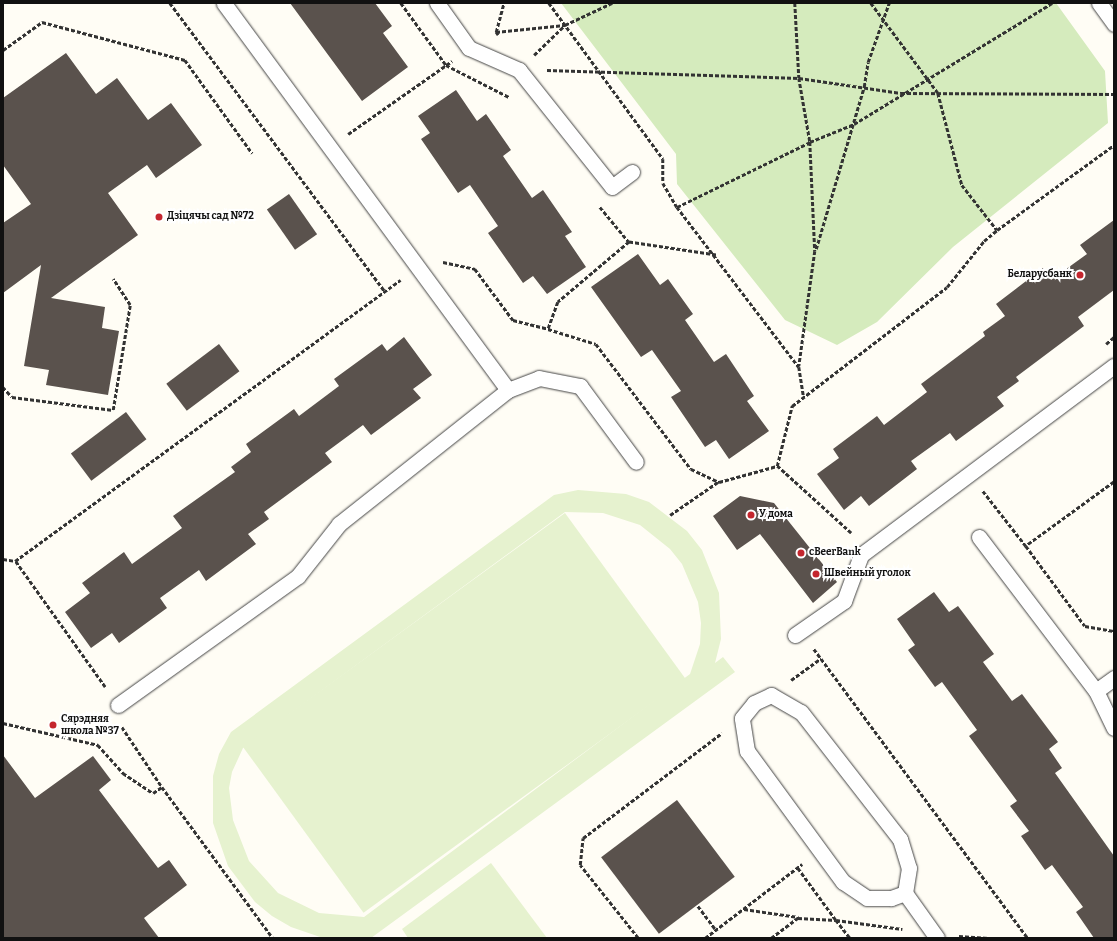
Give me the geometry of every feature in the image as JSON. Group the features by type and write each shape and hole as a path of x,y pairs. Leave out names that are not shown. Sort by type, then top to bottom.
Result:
{"lane":[{"path":"224,3 418,271 508,390"},
{"path":"437,3 469,48 519,70 612,187 632,172"},
{"path":"1099,3 1114,24"},
{"path":"798,633 844,601 861,555 1114,366"},
{"path":"118,705 298,576 339,524 508,390 538,378 580,386 636,462"},
{"path":"979,537 1096,691 1114,728"},
{"path":"1096,691 1114,678"},
{"path":"905,893 891,898 867,898 843,882 747,751 742,718 754,703 771,695 801,712 900,840 909,868 905,893 937,938"}],"path":[{"path":"170,3 385,291"},
{"path":"401,3 446,66 507,95 512,101"},
{"path":"500,38 496,32 504,3"},
{"path":"549,3 663,158 663,183 677,206 716,255 799,367"},
{"path":"519,70 565,25 612,3"},
{"path":"795,3 798,78 810,142 815,251"},
{"path":"871,3 928,77 938,93 962,185 997,230"},
{"path":"804,397 799,367 815,251 854,124 864,87 868,62 889,3"},
{"path":"677,206 810,142 854,124 901,93 1052,3"},
{"path":"3,50 42,22 185,60 252,153"},
{"path":"342,138 446,66 469,48 496,32 565,25"},
{"path":"519,70 598,70 798,78 901,93 1114,94"},
{"path":"777,466 792,406 947,287 984,241 997,230 1114,145"},
{"path":"598,206 629,242 716,255"},
{"path":"629,242 558,302 548,330 596,344 691,469 719,482"},
{"path":"15,561 385,291 402,279 418,271"},
{"path":"3,387 12,397 113,410 130,305 113,279"},
{"path":"402,279 406,286"},
{"path":"1102,346 1114,337"},
{"path":"670,515 719,482 777,466"},
{"path":"777,466 850,534 856,529"},
{"path":"970,474 1026,546 1085,626 1114,631"},
{"path":"1026,546 1114,482"},
{"path":"3,559 15,561 118,705 122,726 162,787 273,938"},
{"path":"798,633 821,658 1028,938"},
{"path":"771,695 821,658"},
{"path":"638,938 580,865 583,838 742,718"},
{"path":"3,723 98,745 123,773 153,793 162,787"},
{"path":"705,938 820,850"},
{"path":"698,906 716,930"},
{"path":"744,909 798,918 836,920 850,938"},
{"path":"771,938 798,918"}],"green space":[{"path":"561,3 1056,3 1105,71 1108,123 953,247 877,322 837,345 785,320 677,184 676,154"},
{"path":"578,490 626,494 649,502 687,531 702,550 719,593 721,639 715,663 723,657 735,672 371,938 323,938 291,927 272,916 255,902 228,866 213,823 213,776 219,754 231,732 554,495","holes":["565,512 603,513 640,525 670,549 682,564 698,602 701,623 700,644 690,674 364,917 319,913 278,893 249,861 233,820 229,788 232,772 243,748"]},
{"path":"565,513 685,679 364,913 243,747"},
{"path":"491,863 547,938 408,938 402,929"}],"building":[{"path":"290,3 375,3 392,26 383,33 408,67 362,101"},
{"path":"66,53 96,94 117,78 148,120 171,103 202,145 156,178 147,165 108,193 138,235 51,298 105,307 102,328 119,331 108,395 46,385 49,370 24,366 41,265 3,293 3,223 31,204 3,165 3,98"},
{"path":"456,90 477,121 486,114 511,150 503,156 532,198 543,190 572,232 565,236 586,267 547,294 533,276 523,283 488,233 498,226 470,185 458,193 421,139 430,133 418,116"},
{"path":"289,194 317,234 295,250 267,209"},
{"path":"1114,220 1114,290 1078,317 1084,326 1016,377 1019,381 997,397 1004,406 956,441 950,433 911,461 917,469 869,506 861,496 844,510 817,474 839,458 833,449 877,416 884,425 927,392 921,384 985,336 983,332 1005,316 996,304 1043,268 1051,280 1087,254 1080,245"},
{"path":"638,254 660,285 668,279 693,314 685,320 714,362 726,354 754,396 747,401 769,431 729,459 716,440 705,447 671,397 681,391 652,350 641,357 591,287"},
{"path":"404,337 432,375 413,389 421,398 371,435 363,425 325,453 332,462 264,512 269,519 248,534 256,544 206,581 199,570 160,598 167,608 119,643 112,633 91,648 65,612 90,593 82,583 124,552 132,564 182,528 173,516 235,472 231,467 251,452 246,444 294,409 299,416 339,386 334,379 382,344 387,351"},
{"path":"219,344 239,371 187,411 166,384"},
{"path":"126,412 146,439 91,481 71,454"},
{"path":"740,496 774,503 837,582 813,603 760,534 737,550 713,516"},
{"path":"934,592 949,612 958,606 994,654 983,662 1012,701 1022,694 1058,742 1049,749 1062,768 1055,773 1114,856 1114,938 1094,938 1076,912 1083,907 1052,865 1045,870 1021,836 1029,831 1010,806 1017,801 969,736 977,730 942,682 935,687 908,650 915,645 897,619"},
{"path":"3,755 35,798 93,756 111,780 99,790 158,868 169,860 187,885 144,918 159,938 3,938"},
{"path":"677,800 735,877 659,934 601,857"}],"place":[{"name":"Дзіцячы сад №72","path":"159,217"},
{"name":"Беларусбанк","path":"1080,275"},
{"name":"У дома","path":"751,515"},
{"name":"cBeerBank","path":"801,553"},
{"name":"Швейный уголок","path":"816,574"},
{"name":"Сярэдняя школа №37","path":"53,725"}]}
